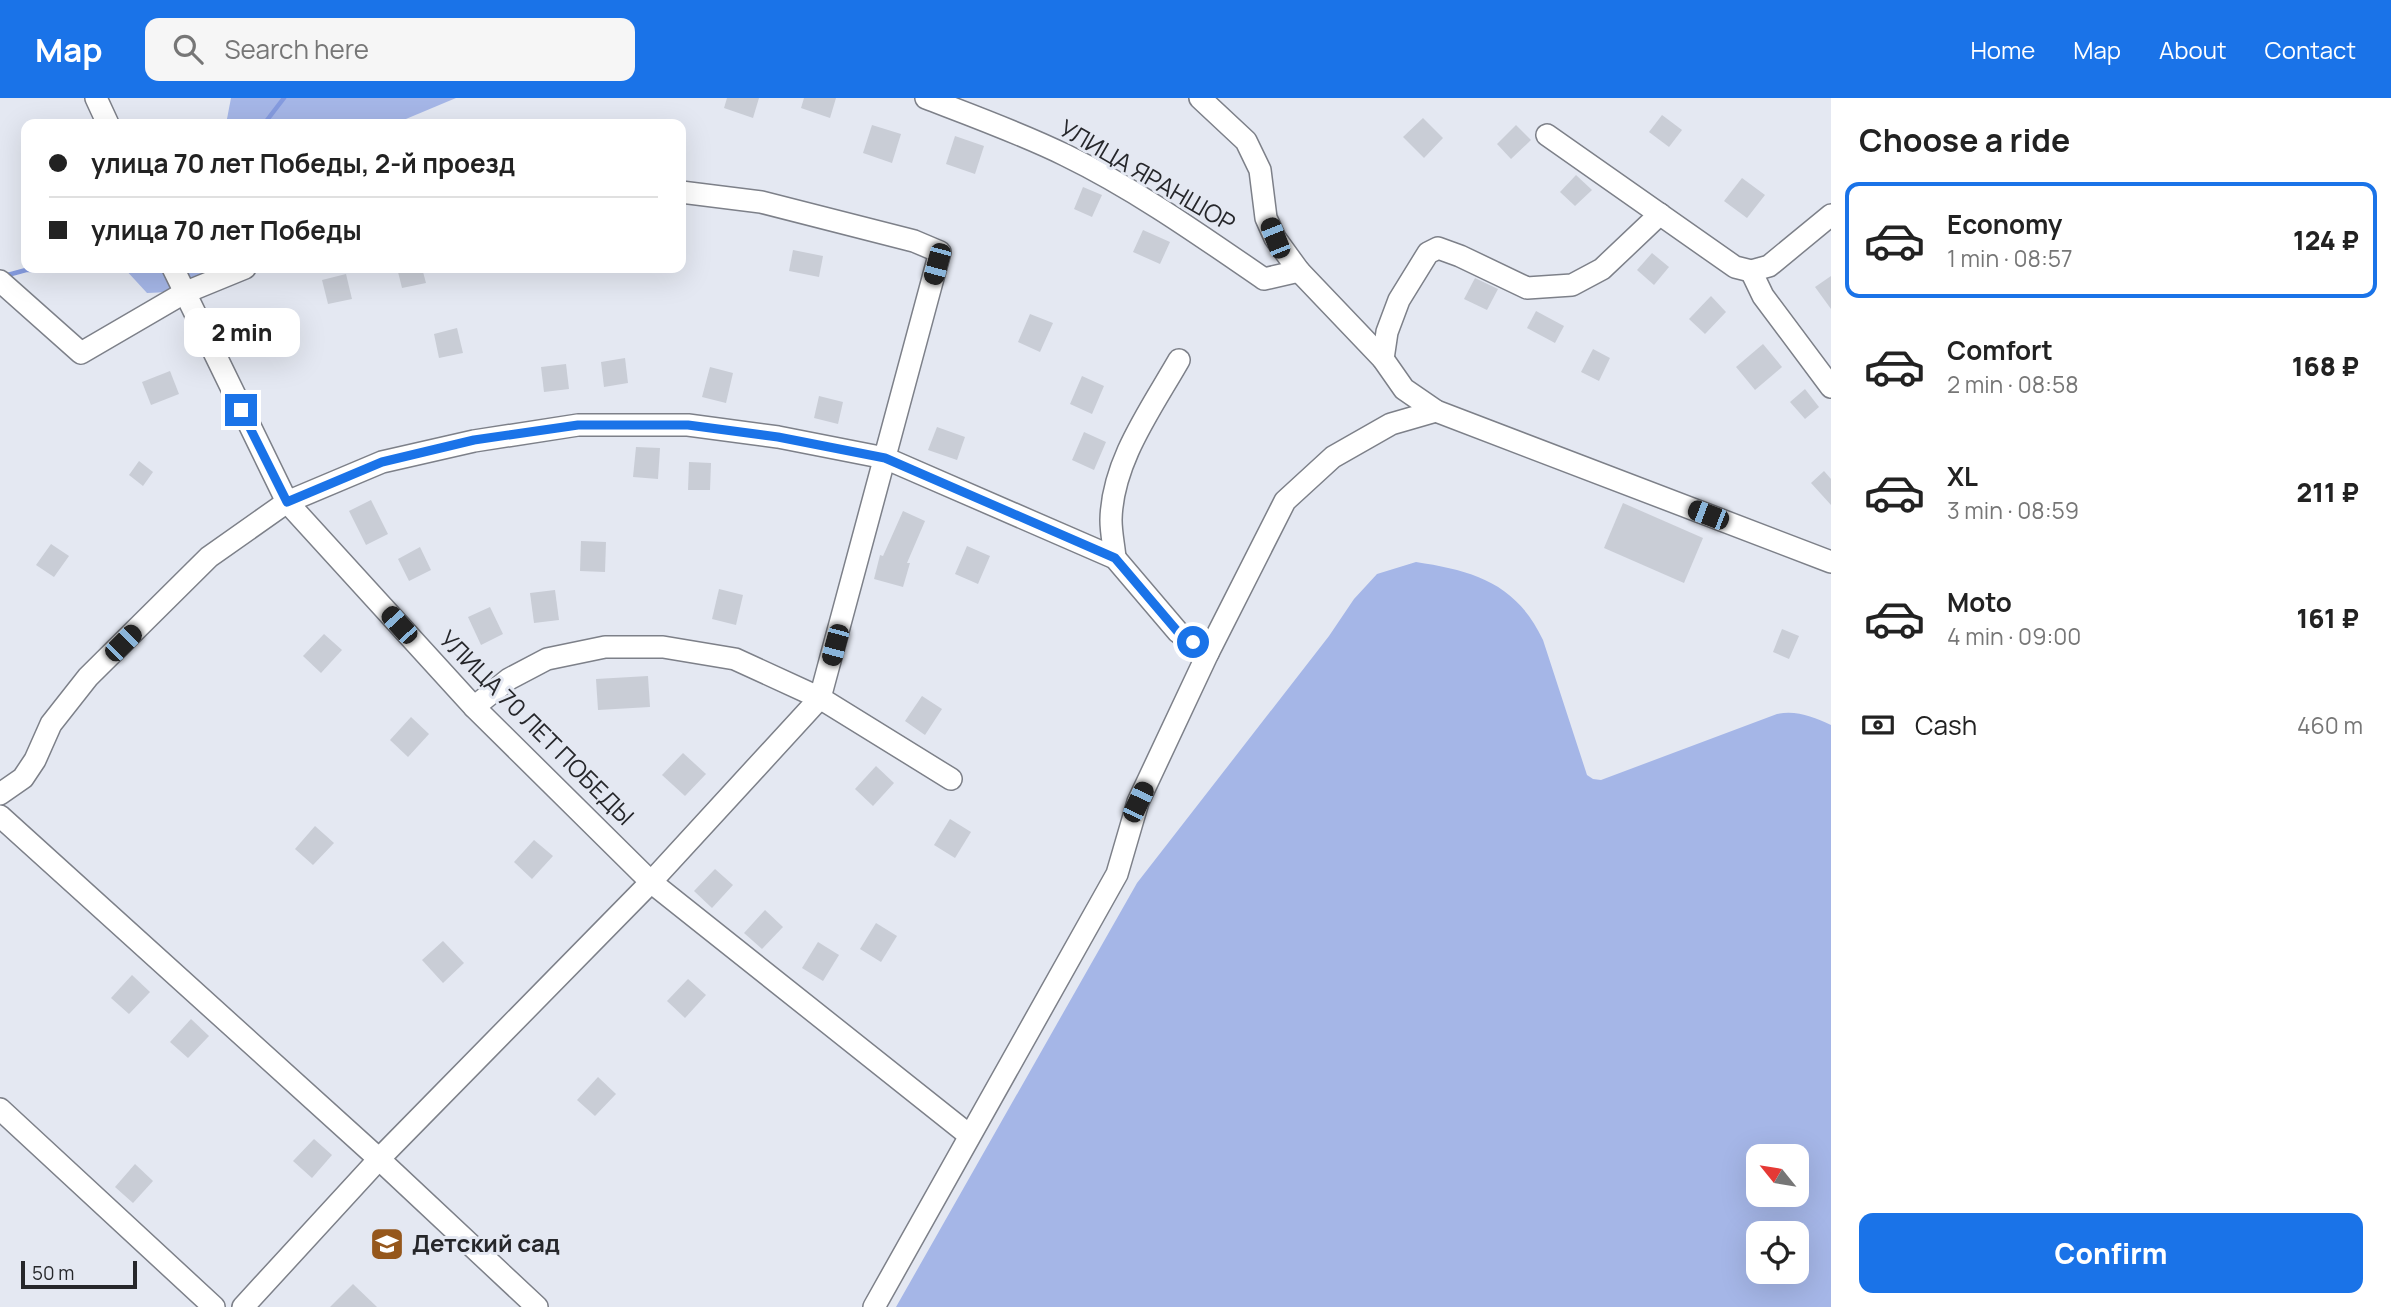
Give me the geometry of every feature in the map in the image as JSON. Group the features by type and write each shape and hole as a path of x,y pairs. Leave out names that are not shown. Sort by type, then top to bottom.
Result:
{"street":[{"path":"96,98 106,119"},
{"name":"УЛИЦА ЯРАНШОР","path":"926,98 1066,155 1158,207 1264,279 1299,271"},
{"path":"1200,98 1246,141 1260,170 1265,191 1266,218 1275,238 1299,271 1383,359 1404,389 1436,411 1831,562"},
{"path":"1547,135 1735,267 1751,271 1769,266 1831,215"},
{"path":"243,1307 379,1159 651,882 820,698 940,252 914,241 761,202 686,193"},
{"path":"1383,359 1387,332 1399,300 1428,253 1438,248 1527,288 1572,285 1602,270 1660,214"},
{"path":"1751,271 1763,296 1831,387"},
{"name":"УЛИЦА 70 ЛЕТ ПОБЕДЫ","path":"175,273 287,502 474,707 651,882 969,1135"},
{"path":"1,282 81,353 184,293 233,273"},
{"path":"1115,558 1111,521 1114,491 1130,447 1179,360"},
{"path":"874,1307 1117,874 1138,802 1208,653 1285,501 1333,457 1391,424 1436,411"},
{"path":"0,794 23,778 35,760 51,724 89,677 209,557 287,502 382,462 474,440 578,425 688,425 778,437 885,458 1115,558 1178,632 1208,653"},
{"path":"474,707 509,679 547,659 605,647 663,647 736,659 820,698 951,779"},
{"path":"0,816 379,1159 537,1307"},
{"path":"0,1109 214,1307"}],"shaded area":[{"path":"231,98 456,98 406,119 227,119"},
{"path":"129,273 208,273 184,288 147,293"},
{"path":"1416,562 1475,576 1506,593 1520,605 1543,640 1587,775 1593,779 1601,780 1777,714 1798,714 1831,725 1831,1307 896,1307 1137,883 1329,636 1354,599 1377,574"}],"building":[{"path":"727,98 759,98 753,118 724,108"},
{"path":"804,98 836,98 830,118 801,108"},
{"path":"1662,115 1682,130 1669,147 1649,132"},
{"path":"1423,118 1443,138 1424,158 1403,137"},
{"path":"872,125 901,134 892,163 863,153"},
{"path":"1516,125 1531,140 1511,159 1497,144"},
{"path":"955,136 984,146 975,174 946,164"},
{"path":"1576,175 1592,190 1575,206 1560,192"},
{"path":"1742,178 1765,195 1747,218 1724,201"},
{"path":"1083,187 1102,195 1092,217 1074,209"},
{"path":"1143,230 1170,242 1160,264 1133,252"},
{"path":"793,250 823,256 819,277 789,271"},
{"path":"1652,253 1669,267 1654,285 1637,270"},
{"path":"398,273 423,273 426,283 402,288"},
{"path":"346,274 352,299 328,304 322,280"},
{"path":"1831,276 1831,309 1815,287"},
{"path":"1475,278 1498,289 1487,310 1464,299"},
{"path":"1711,296 1726,312 1705,334 1689,319"},
{"path":"1536,311 1564,326 1555,343 1527,328"},
{"path":"1030,314 1053,323 1040,352 1018,342"},
{"path":"457,328 463,353 439,358 434,334"},
{"path":"1763,344 1782,367 1755,390 1736,367"},
{"path":"1593,349 1610,358 1599,381 1581,372"},
{"path":"625,358 628,383 604,387 601,362"},
{"path":"566,364 569,389 544,392 541,367"},
{"path":"710,367 733,373 726,403 702,397"},
{"path":"170,371 179,394 151,405 142,382"},
{"path":"1082,376 1104,386 1092,414 1070,404"},
{"path":"1805,389 1819,407 1805,419 1790,402"},
{"path":"819,396 843,402 838,424 814,418"},
{"path":"937,427 965,437 957,460 928,450"},
{"path":"1084,432 1106,442 1094,470 1072,460"},
{"path":"636,447 660,448 658,479 633,477"},
{"path":"139,461 153,472 143,486 129,475"},
{"path":"689,462 711,463 710,490 688,490"},
{"path":"1824,471 1831,479 1831,505 1811,483"},
{"path":"371,500 388,534 366,545 349,511"},
{"path":"1623,503 1703,538 1684,583 1604,548"},
{"path":"903,511 925,521 907,563 910,563 903,587 874,579 880,555 883,556"},
{"path":"581,541 606,542 605,572 580,571"},
{"path":"51,544 69,556 54,577 36,565"},
{"path":"967,546 990,556 978,584 955,574"},
{"path":"420,547 431,570 409,581 398,559"},
{"path":"719,589 743,595 736,625 712,619"},
{"path":"555,590 559,620 534,623 530,593"},
{"path":"490,607 503,634 481,645 468,617"},
{"path":"1782,629 1799,636 1789,659 1773,652"},
{"path":"324,634 342,650 321,673 303,656"},
{"path":"648,676 650,707 598,710 596,679"},
{"path":"922,696 942,709 925,735 905,721"},
{"path":"411,717 429,734 408,757 390,740"},
{"path":"683,753 706,774 685,796 662,775"},
{"path":"876,766 894,783 873,806 855,789"},
{"path":"950,819 971,832 955,858 934,845"},
{"path":"315,826 334,843 313,865 295,849"},
{"path":"534,840 553,856 532,879 514,862"},
{"path":"715,869 733,885 712,908 694,891"},
{"path":"765,910 783,927 762,949 744,933"},
{"path":"876,923 897,936 881,962 860,949"},
{"path":"443,941 464,963 443,983 422,960"},
{"path":"818,942 839,955 823,981 802,968"},
{"path":"132,975 150,992 129,1014 111,998"},
{"path":"688,979 706,995 685,1018 667,1001"},
{"path":"191,1019 209,1036 188,1058 170,1042"},
{"path":"598,1077 616,1094 595,1116 577,1100"},
{"path":"314,1139 332,1155 312,1178 293,1161"},
{"path":"135,1164 153,1181 133,1203 115,1187"},
{"path":"353,1284 377,1307 330,1307"}],"waterway":[{"path":"268,119 284,98"},
{"path":"4,276 21,271"}],"place":[{"name":"Детский сад","path":"387,1244"}],"route":[{"path":"241,410 287,502 382,462 474,440 578,425 688,425 778,437 885,458 1115,558 1178,632 1193,642"}]}
